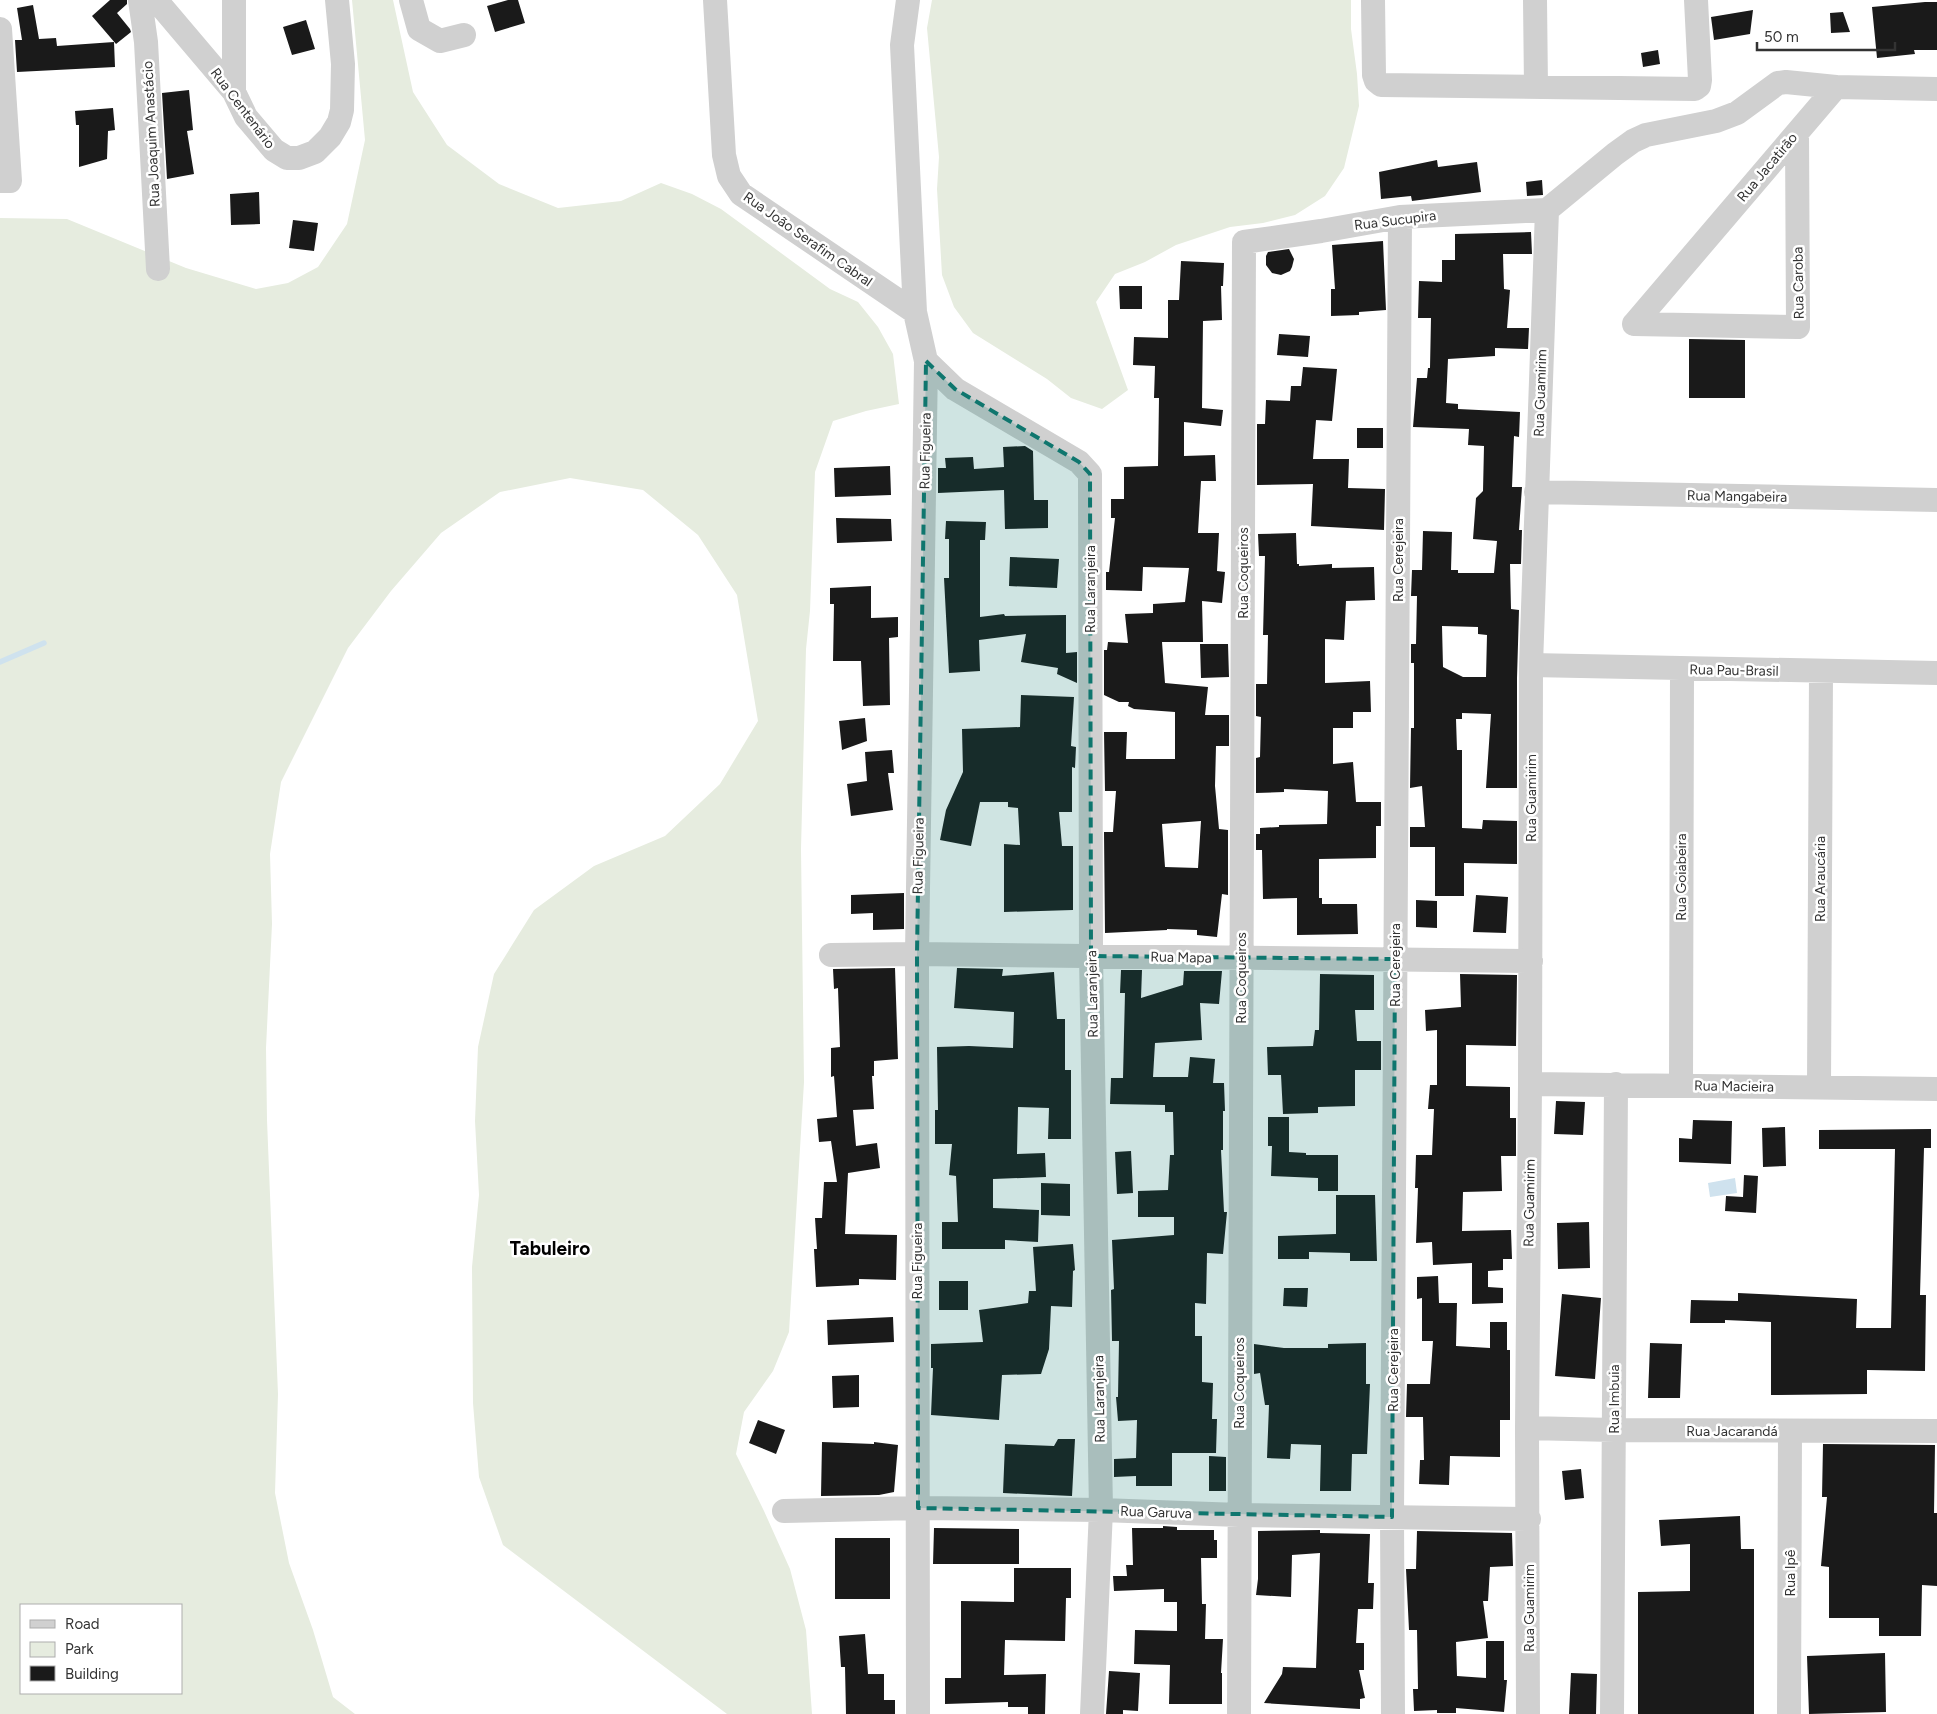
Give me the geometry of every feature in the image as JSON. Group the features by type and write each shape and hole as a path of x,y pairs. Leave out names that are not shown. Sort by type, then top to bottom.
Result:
{"street":[{"name":"Rua Joaquim Anastácio","path":"140,0 146,42 158,269"},
{"name":"Rua Centenário","path":"156,0 234,92 246,116 274,150 287,158 299,158 319,148 330,137 339,122 342,110 343,64 337,0"},
{"path":"234,0 234,92"},
{"path":"411,0 419,29 440,41 464,34"},
{"name":"Rua João Serafim Cabral","path":"714,0 724,155 729,176 741,194 915,312"},
{"name":"Rua Figueira","path":"908,0 902,45 915,312 926,362 917,954 918,1714"},
{"path":"1373,0 1374,75 1376,81 1381,85 1696,89 1700,86 1702,0"},
{"path":"1535,0 1536,87"},
{"path":"0,29 10,180 0,181"},
{"path":"1547,210 1633,141 1661,131 1716,121 1737,113 1778,84 1786,82 1836,87 1937,90"},
{"name":"Rua Jacatirão","path":"1634,324 1836,87"},
{"name":"Rua Caroba","path":"1634,324 1798,328 1797,133"},
{"name":"Rua Sucupira","path":"1244,242 1400,217 1547,210"},
{"name":"Rua Guamirim","path":"1528,1714 1529,1519 1527,1428 1531,961 1531,665 1547,210"},
{"name":"Rua Cerejeira","path":"1393,1714 1392,1517 1400,217"},
{"name":"Rua Coqueiros","path":"1239,1714 1244,242"},
{"name":"Rua Laranjeira","path":"926,362 955,389 1079,462 1090,474 1091,956 1101,1510 1092,1714"},
{"name":"Rua Mangabeira","path":"1536,492 1937,500"},
{"name":"Rua Pau-Brasil","path":"1531,665 1937,673"},
{"name":"Rua Goiabeira","path":"1681,1085 1682,669"},
{"name":"Rua Araucária","path":"1819,1087 1821,671"},
{"name":"Rua Mapa","path":"831,955 917,954 1531,961"},
{"name":"Rua Macieira","path":"1530,1084 1937,1089"},
{"name":"Rua Imbuia","path":"1612,1714 1616,1084"},
{"name":"Rua Jacarandá","path":"1527,1428 1937,1431"},
{"name":"Rua Ipê","path":"1789,1714 1790,1431"},
{"name":"Rua Garuva","path":"784,1511 918,1508 1529,1519"}],"highlighted area":[{"path":"926,361 955,389 1079,462 1090,474 1091,956 1395,959 1392,1517 918,1508 917,954"}],"green space":[{"path":"352,0 393,0 413,92 447,145 499,184 558,208 621,201 661,183 692,194 721,209 830,289 858,302 878,327 893,354 899,404 833,421 815,472 810,611 806,649 801,849 804,1082 789,1332 773,1371 744,1412 736,1454 790,1569 806,1630 812,1714 727,1714 503,1545 479,1477 473,1403 472,1267 479,1195 475,1121 478,1047 494,974 534,910 594,866 665,836 720,784 758,721 737,595 698,535 643,490 570,478 500,492 441,533 391,591 348,648 281,782 270,854 272,924 266,1048 278,1394 275,1493 289,1563 313,1630 333,1697 355,1714 0,1714 0,218 67,219 186,268 256,289 288,283 318,267 347,224 365,140"},
{"path":"932,0 1351,0 1351,29 1359,106 1344,168 1325,196 1295,215 1263,223 1230,227 1176,245 1145,262 1115,274 1096,302 1128,390 1102,409 1071,398 1047,379 973,333 954,307 942,275 937,189 939,157 927,28"}],"water":[{"path":"1735,1178 1737,1193 1710,1197 1708,1183"}],"building":[{"path":"110,0 127,0 127,4 117,13 131,32 116,44 92,16"},
{"path":"508,0 518,0 525,23 495,32 487,6"},
{"path":"1937,2 1937,50 1914,50 1915,54 1877,58 1872,7"},
{"path":"33,5 39,39 56,38 57,46 114,42 115,67 17,72 15,40 22,40 17,8"},
{"path":"1753,10 1750,34 1714,40 1711,17"},
{"path":"1843,12 1850,32 1831,33 1830,13"},
{"path":"306,20 315,49 292,55 283,27"},
{"path":"1658,50 1660,64 1643,67 1641,53"},
{"path":"189,90 193,130 187,131 194,174 167,179 162,93"},
{"path":"113,108 115,130 108,131 107,159 79,167 79,125 76,125 75,111"},
{"path":"1437,160 1438,167 1477,162 1481,192 1412,201 1411,196 1381,199 1379,172"},
{"path":"1542,180 1543,195 1527,196 1526,182"},
{"path":"259,192 260,224 231,225 230,194"},
{"path":"293,220 318,223 314,251 289,248"},
{"path":"1531,232 1532,254 1503,254 1504,289 1510,290 1507,328 1529,328 1528,349 1495,348 1495,356 1448,359 1446,403 1458,404 1458,409 1520,412 1519,437 1514,436 1512,487 1522,487 1519,530 1522,530 1521,564 1510,564 1511,609 1519,610 1517,788 1486,788 1491,714 1462,713 1462,719 1456,719 1457,750 1462,750 1462,828 1482,829 1483,820 1517,821 1517,864 1464,863 1464,896 1435,896 1435,847 1410,847 1410,827 1425,827 1422,786 1410,788 1411,728 1414,728 1414,663 1411,663 1411,644 1416,644 1417,596 1411,596 1412,570 1422,570 1423,531 1452,532 1451,570 1458,570 1458,573 1494,573 1497,541 1473,539 1476,498 1483,491 1484,446 1468,445 1469,429 1413,427 1417,378 1427,378 1428,368 1430,368 1431,318 1418,318 1419,281 1442,282 1442,260 1455,260 1455,234","holes":["1442,626 1478,627 1478,634 1487,635 1486,677 1463,677 1443,667"]},
{"path":"1383,241 1386,310 1359,312 1359,315 1331,316 1331,289 1335,289 1332,245"},
{"path":"1289,249 1294,259 1290,271 1281,275 1272,273 1266,265 1268,252"},
{"path":"1181,261 1224,263 1223,286 1221,286 1222,320 1203,321 1202,408 1223,410 1221,426 1184,422 1184,456 1215,455 1216,481 1201,481 1198,533 1219,533 1217,571 1225,572 1222,603 1202,601 1203,642 1162,642 1165,683 1208,687 1205,715 1229,715 1229,746 1216,746 1215,786 1219,829 1228,830 1228,895 1222,894 1217,937 1197,935 1197,930 1167,929 1105,933 1104,832 1113,832 1116,791 1105,791 1104,732 1127,732 1126,759 1175,759 1175,712 1134,709 1128,706 1129,702 1119,702 1104,695 1104,650 1107,650 1108,642 1128,643 1125,614 1153,613 1153,604 1185,602 1189,568 1143,567 1142,591 1106,590 1106,572 1109,572 1115,518 1111,518 1111,499 1124,499 1124,467 1158,466 1159,398 1154,398 1155,366 1133,365 1134,337 1168,338 1168,300 1179,300","holes":["1201,821 1198,868 1165,867 1162,824"]},
{"path":"1119,286 1142,286 1142,309 1120,309"},
{"path":"1279,334 1310,336 1308,357 1277,355"},
{"path":"1689,339 1745,340 1745,398 1689,398"},
{"path":"1303,367 1337,369 1332,421 1316,420 1313,459 1349,459 1348,488 1385,489 1384,530 1311,526 1313,484 1257,485 1257,424 1265,424 1266,400 1290,401 1291,386 1301,386"},
{"path":"1357,428 1383,428 1383,448 1357,448"},
{"path":"1025,446 1033,451 1034,500 1048,500 1048,528 1005,529 1004,490 938,493 938,468 946,468 945,458 973,457 974,469 1004,467 1003,447"},
{"path":"890,466 891,495 835,497 834,468"},
{"path":"836,518 891,519 892,541 837,543"},
{"path":"946,521 986,522 985,540 980,540 980,617 1004,614 1005,616 1066,615 1066,653 1077,652 1077,683 1057,674 1058,668 1021,662 1026,634 979,640 980,671 949,673 944,578 949,578 949,539 945,539"},
{"path":"1296,533 1297,564 1299,566 1332,564 1332,568 1374,567 1375,600 1346,601 1344,640 1325,639 1325,683 1370,681 1371,712 1353,712 1353,728 1333,728 1333,764 1353,762 1356,802 1381,802 1381,826 1376,826 1376,858 1319,859 1319,898 1322,898 1322,904 1357,904 1358,934 1297,935 1297,898 1263,899 1262,850 1256,850 1256,834 1260,834 1260,828 1279,827 1279,825 1327,824 1328,791 1284,789 1284,792 1256,793 1256,758 1260,757 1261,717 1256,716 1256,684 1267,684 1268,635 1263,635 1265,556 1259,556 1258,534"},
{"path":"1010,557 1059,559 1057,588 1009,586"},
{"path":"871,586 871,618 898,617 898,637 889,638 890,705 863,706 861,661 833,661 834,604 830,604 830,588"},
{"path":"1200,644 1228,644 1229,677 1201,678"},
{"path":"1021,695 1074,697 1071,746 1076,747 1075,768 1072,767 1072,812 1059,812 1062,846 1073,846 1073,910 1004,912 1004,844 1020,845 1018,808 1008,807 1008,802 980,802 971,846 940,840 946,810 963,772 962,729 1020,727"},
{"path":"865,718 867,741 842,750 839,721"},
{"path":"892,750 894,773 888,773 893,810 851,816 847,784 867,781 865,752"},
{"path":"904,893 904,929 873,930 873,913 851,914 851,895"},
{"path":"1476,895 1508,897 1506,933 1473,932"},
{"path":"1416,900 1437,901 1437,928 1416,927"},
{"path":"895,968 898,1059 874,1061 874,1076 872,1076 874,1109 853,1110 856,1146 877,1143 880,1168 848,1173 845,1234 897,1235 896,1280 859,1279 859,1285 816,1287 814,1249 817,1249 815,1218 822,1218 824,1182 837,1182 831,1141 819,1142 817,1119 837,1117 834,1076 831,1077 831,1048 840,1047 838,988 834,989 833,969"},
{"path":"957,968 1003,969 1002,976 1054,972 1057,1019 1065,1019 1065,1070 1071,1070 1071,1139 1048,1139 1049,1108 1018,1107 1017,1154 1045,1153 1046,1177 993,1179 993,1208 1039,1210 1038,1242 1005,1240 1005,1249 942,1249 942,1222 958,1222 956,1176 949,1175 952,1144 935,1144 935,1110 938,1110 937,1047 1013,1048 1014,1012 954,1008"},
{"path":"1121,970 1142,970 1141,998 1183,985 1184,971 1222,971 1219,1004 1200,1003 1202,1040 1155,1043 1153,1077 1188,1077 1190,1057 1215,1059 1213,1083 1224,1083 1225,1111 1223,1111 1223,1150 1221,1150 1224,1212 1227,1212 1223,1254 1207,1253 1206,1304 1195,1303 1195,1336 1202,1336 1202,1382 1213,1383 1212,1419 1217,1419 1216,1453 1172,1453 1172,1486 1136,1486 1136,1476 1114,1477 1114,1459 1136,1458 1137,1420 1118,1421 1116,1397 1118,1397 1119,1341 1112,1341 1111,1290 1114,1289 1112,1240 1174,1235 1174,1217 1138,1217 1138,1191 1168,1190 1170,1155 1174,1155 1173,1112 1165,1112 1165,1105 1110,1104 1111,1078 1123,1078 1125,993 1120,993"},
{"path":"1320,974 1374,975 1374,1010 1355,1010 1357,1041 1381,1041 1381,1070 1355,1070 1355,1106 1318,1107 1318,1113 1283,1114 1281,1075 1268,1075 1267,1047 1313,1046 1315,1030 1319,1030"},
{"path":"1460,974 1517,975 1516,1046 1466,1045 1466,1086 1510,1087 1510,1118 1516,1118 1516,1156 1501,1156 1502,1191 1463,1192 1462,1231 1511,1230 1512,1259 1503,1259 1503,1270 1488,1271 1488,1287 1503,1288 1503,1303 1472,1304 1472,1263 1433,1265 1432,1242 1416,1243 1418,1188 1415,1188 1416,1155 1432,1155 1434,1109 1428,1109 1430,1085 1437,1085 1437,1030 1426,1031 1425,1010 1461,1007"},
{"path":"1556,1101 1585,1102 1583,1135 1554,1134"},
{"path":"1268,1117 1289,1117 1289,1152 1306,1153 1306,1155 1338,1155 1338,1191 1318,1191 1318,1178 1271,1176 1272,1146 1268,1146"},
{"path":"1693,1120 1732,1121 1731,1164 1679,1162 1679,1138 1692,1139"},
{"path":"1785,1127 1786,1166 1763,1167 1762,1128"},
{"path":"1931,1129 1931,1148 1924,1148 1920,1295 1926,1295 1925,1371 1867,1370 1867,1394 1771,1395 1771,1322 1725,1320 1725,1323 1690,1323 1691,1300 1738,1301 1738,1293 1857,1299 1856,1328 1891,1328 1895,1149 1819,1149 1819,1130"},
{"path":"1131,1151 1133,1193 1117,1194 1115,1152"},
{"path":"1744,1175 1758,1176 1756,1213 1725,1211 1726,1196 1743,1197"},
{"path":"1041,1183 1070,1184 1070,1216 1041,1215"},
{"path":"1336,1195 1375,1195 1377,1261 1350,1261 1350,1253 1309,1252 1309,1259 1278,1259 1278,1236 1336,1234"},
{"path":"1589,1222 1590,1268 1558,1269 1557,1223"},
{"path":"1073,1244 1075,1270 1073,1271 1072,1307 1051,1306 1049,1349 1041,1374 1002,1375 999,1420 931,1415 933,1368 931,1368 931,1344 983,1342 979,1310 1028,1303 1029,1291 1036,1291 1033,1247"},
{"path":"1438,1276 1439,1303 1457,1303 1456,1346 1490,1348 1490,1322 1507,1322 1507,1350 1510,1350 1510,1420 1500,1420 1500,1457 1450,1456 1449,1485 1419,1484 1420,1460 1424,1460 1423,1417 1406,1417 1407,1384 1430,1384 1433,1341 1422,1341 1422,1298 1417,1299 1417,1277"},
{"path":"939,1281 968,1281 968,1310 939,1310"},
{"path":"1284,1288 1308,1288 1307,1307 1283,1306"},
{"path":"1562,1294 1601,1298 1595,1379 1555,1376"},
{"path":"893,1317 894,1342 828,1345 827,1320"},
{"path":"1366,1343 1366,1384 1370,1384 1367,1454 1352,1454 1351,1491 1320,1491 1321,1445 1291,1444 1290,1459 1267,1458 1269,1405 1265,1405 1260,1373 1254,1374 1254,1344 1284,1348 1328,1348 1328,1344"},
{"path":"1650,1343 1682,1344 1680,1398 1648,1398"},
{"path":"859,1375 859,1407 833,1408 832,1376"},
{"path":"758,1420 785,1430 776,1454 749,1443"},
{"path":"1058,1439 1075,1439 1072,1496 1003,1493 1005,1444 1054,1446"},
{"path":"822,1442 874,1444 874,1442 898,1445 894,1492 879,1495 821,1496"},
{"path":"1823,1444 1935,1445 1934,1513 1937,1513 1937,1586 1922,1585 1921,1636 1879,1636 1879,1618 1829,1618 1829,1567 1821,1566 1827,1497 1822,1497"},
{"path":"1209,1456 1226,1457 1226,1491 1209,1491"},
{"path":"1581,1469 1584,1498 1565,1500 1562,1471"},
{"path":"1740,1516 1741,1549 1754,1549 1754,1714 1638,1714 1638,1592 1690,1591 1690,1544 1661,1546 1659,1520"},
{"path":"1163,1526 1177,1527 1177,1530 1214,1530 1214,1540 1217,1540 1217,1558 1201,1558 1202,1604 1206,1604 1205,1639 1223,1639 1222,1704 1169,1704 1170,1665 1134,1664 1135,1630 1177,1631 1177,1602 1164,1602 1164,1589 1114,1591 1113,1576 1127,1576 1126,1565 1133,1565 1132,1528 1163,1528"},
{"path":"934,1528 1019,1529 1019,1564 933,1564"},
{"path":"1320,1530 1320,1533 1370,1534 1368,1583 1374,1583 1373,1609 1358,1609 1356,1643 1364,1643 1364,1670 1359,1670 1365,1698 1360,1699 1360,1709 1264,1703 1282,1674 1283,1667 1316,1668 1320,1553 1292,1555 1291,1597 1256,1595 1258,1531"},
{"path":"1417,1531 1512,1533 1513,1566 1490,1567 1488,1601 1483,1601 1488,1638 1456,1642 1457,1676 1486,1678 1486,1641 1504,1641 1504,1680 1507,1680 1504,1712 1456,1708 1456,1713 1437,1713 1437,1710 1414,1711 1413,1689 1418,1689 1417,1630 1409,1630 1406,1569 1416,1569"},
{"path":"835,1538 890,1538 890,1599 835,1599"},
{"path":"1014,1568 1071,1568 1071,1598 1066,1598 1065,1641 1005,1640 1004,1675 1046,1674 1045,1714 1028,1714 1028,1707 1008,1707 1008,1702 945,1704 945,1678 961,1678 961,1601 1014,1602"},
{"path":"865,1634 868,1674 884,1674 884,1700 895,1700 895,1714 846,1714 845,1667 841,1667 839,1636"},
{"path":"1885,1653 1886,1712 1809,1714 1807,1656"},
{"path":"1109,1671 1140,1673 1138,1711 1123,1710 1123,1714 1106,1714"},
{"path":"1571,1673 1597,1674 1596,1714 1569,1714"}],"waterway":[{"path":"0,662 44,643"}],"district":[{"name":"Tabuleiro","path":"550,1248"}]}
